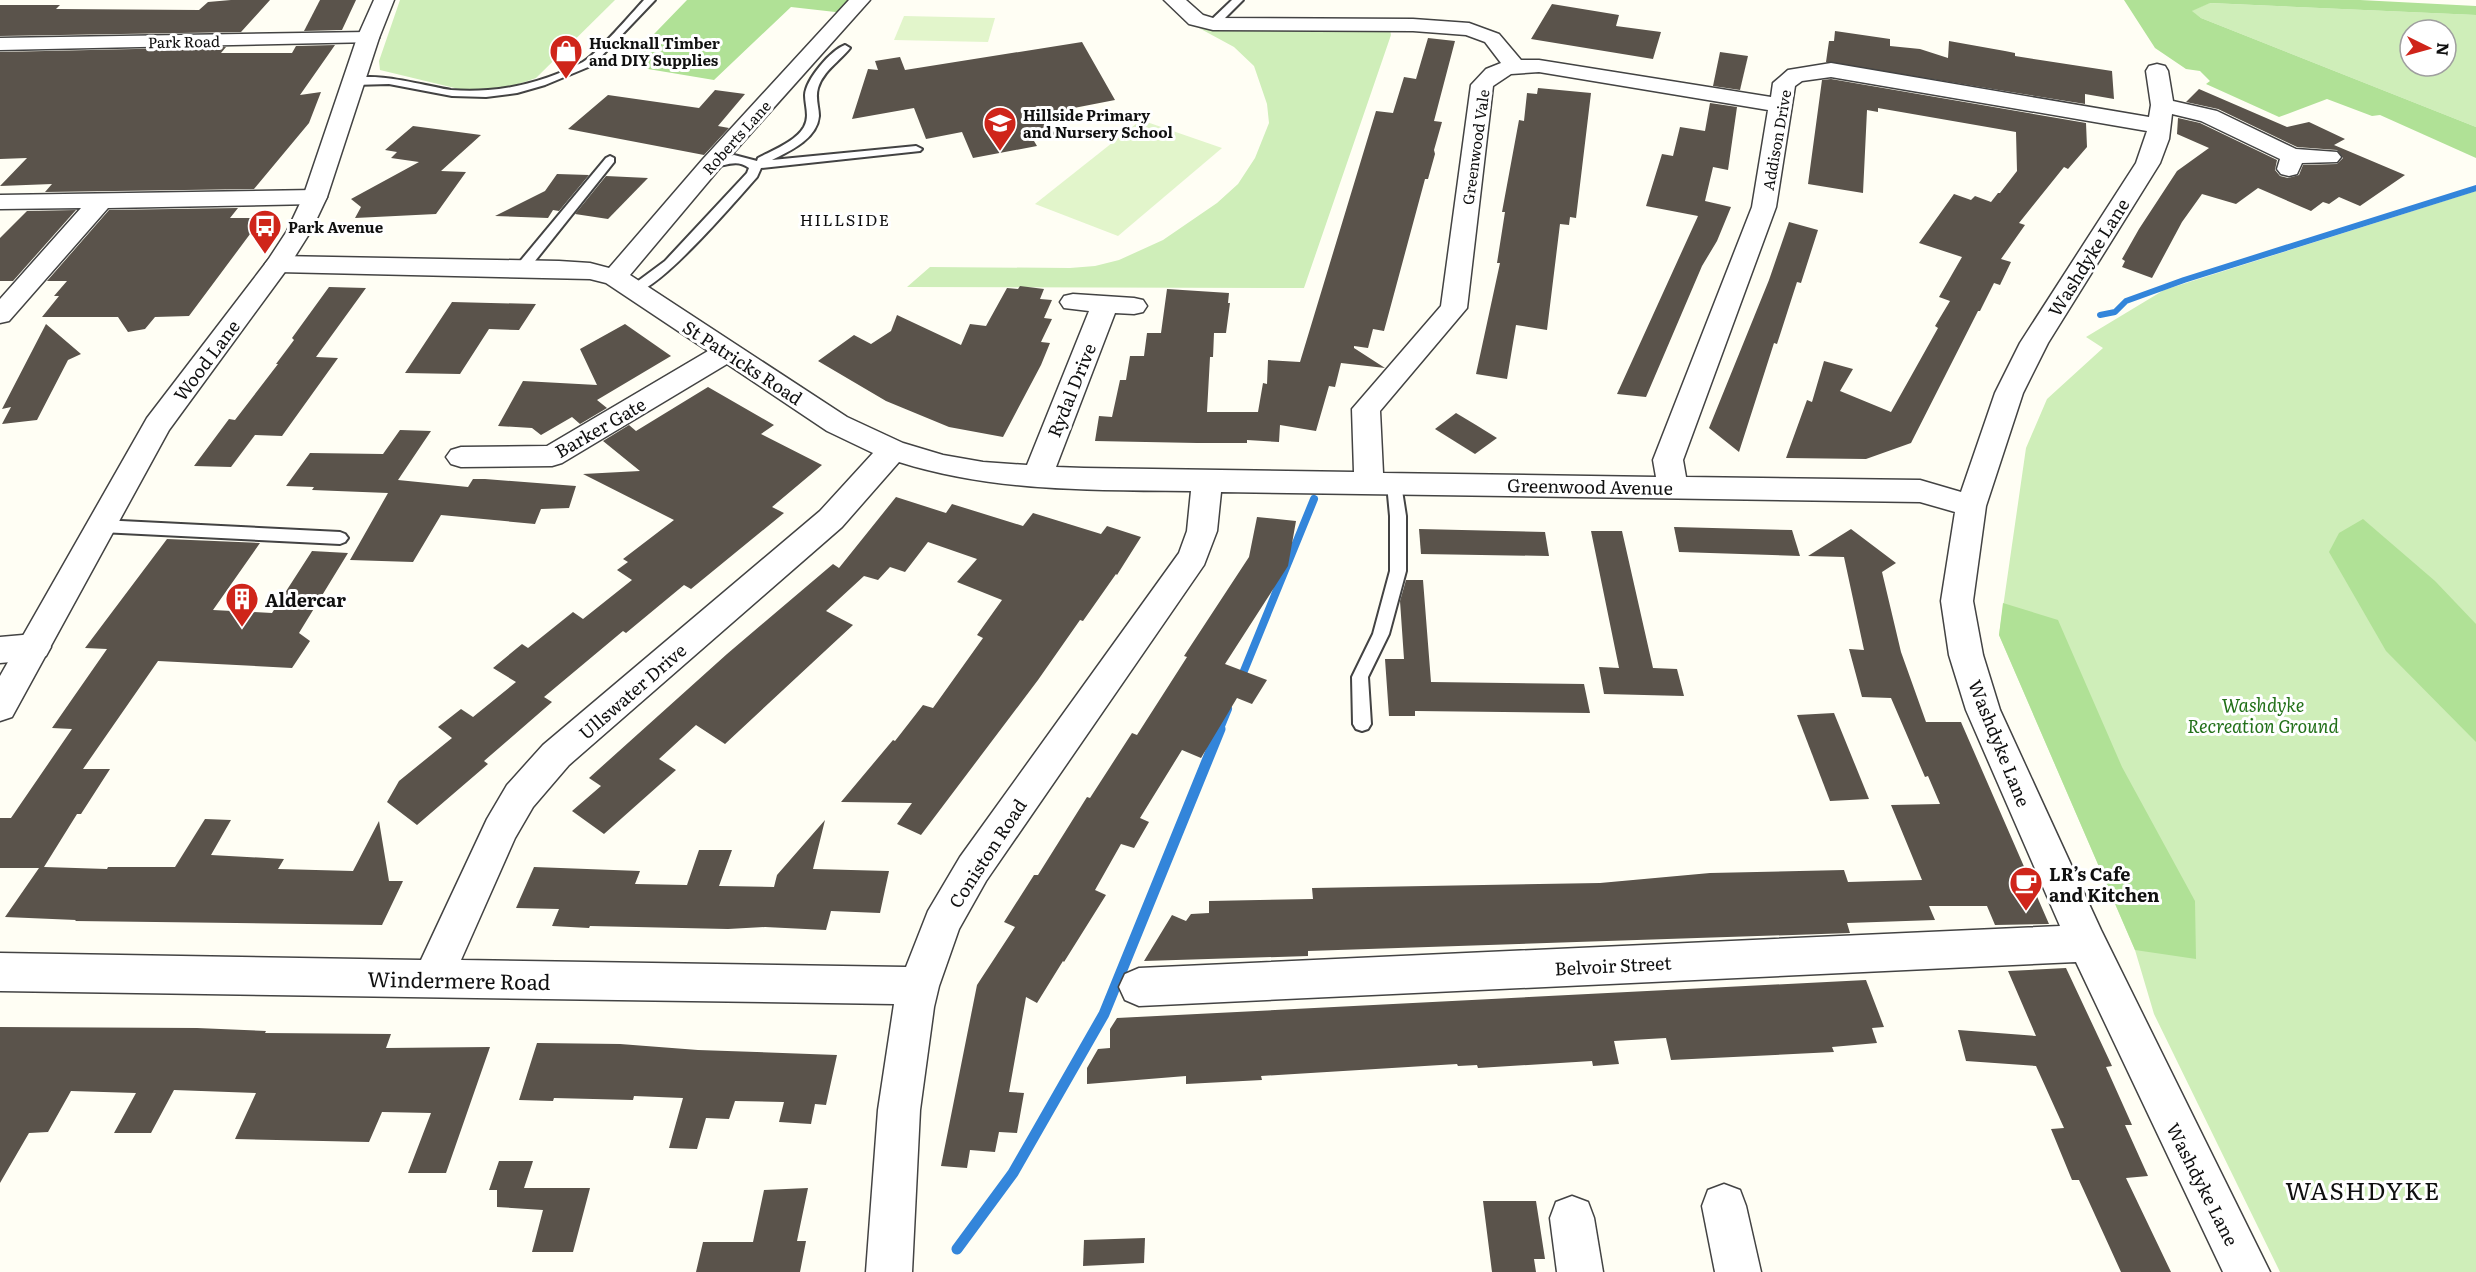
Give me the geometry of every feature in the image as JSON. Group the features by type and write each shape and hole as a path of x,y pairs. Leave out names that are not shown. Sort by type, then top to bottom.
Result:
{"street":[{"name":"Wood Lane","path":"0,707 157,425 278,264 299,231 315,197 384,0"},
{"name":"Roberts Lane","path":"625,284 711,164 860,0"},
{"path":"1174,0 1205,22 1451,27 1476,31 1492,38 1512,61"},
{"name":"Park Road","path":"0,44 369,38"},
{"name":"Greenwood Vale","path":"1382,483 1366,409 1454,308 1482,86 1492,74 1512,61 1781,105"},
{"name":"Addison Drive","path":"1673,488 1668,460 1764,207 1784,84 1790,79 1812,71 1831,70 2161,116"},
{"name":"Washdyke Lane","path":"2157,71 2161,116 2148,162 2034,343 2008,393 1971,506 1957,601 1966,655 1983,710 2087,943 2247,1272"},
{"path":"2161,116 2209,116 2290,163 2329,157"},
{"path":"0,202 315,197"},
{"path":"0,315 101,201"},
{"name":"St Patricks Road","path":"278,264 590,271 625,284 837,424 893,450 942,465 983,472 1037,477 1206,481"},
{"path":"1073,302 1134,306"},
{"name":"Rydal Drive","path":"1037,477 1105,304"},
{"name":"Barker Gate","path":"461,457 552,456 728,351"},
{"name":"Ullswater Drive","path":"433,978 500,830 520,796 556,755 831,519 893,450"},
{"name":"Greenwood Avenue","path":"1206,481 1920,491 1971,506"},
{"name":"Coniston Road","path":"888,1272 899,1110 919,986 942,923 973,868 1193,557 1202,531 1206,481"},
{"path":"0,650 33,647"},
{"name":"Belvoir Street","path":"1139,987 2087,943"},
{"name":"Windermere Road","path":"0,972 919,986"},
{"path":"1724,1206 1738,1272"},
{"path":"1572,1218 1580,1272"}],"lane":[{"path":"354,82 389,81 452,93 486,94 513,91 541,83 589,63 650,0"},
{"path":"1205,22 1238,0"},
{"path":"754,165 793,143 809,129 813,114 812,89 817,78 845,48"},
{"path":"711,164 736,158 754,165 916,149"},
{"path":"522,268 610,160"},
{"path":"625,284 670,264 753,174 754,165"},
{"path":"1362,724 1360,677 1381,634 1398,571 1398,516 1382,483"},
{"path":"101,526 340,538"}],"green space":[{"path":"400,0 615,0 536,78 510,87 463,90 380,70 379,61"},
{"path":"687,0 867,0 853,14 791,7 714,80 624,65"},
{"path":"2124,0 2360,0 2476,6 2476,15 2210,3 2192,11 2201,18 2476,127 2476,158 2380,115 2372,116 2327,99 2279,117 2206,84 2210,81 2200,71 2186,69 2155,48"},
{"path":"2209,3 2476,15 2476,127 2201,18 2191,11"},
{"path":"904,16 995,18 988,42 894,40"},
{"path":"1199,28 1390,29 1391,35 1304,288 907,287 930,267 1070,268 1095,266 1119,260 1163,240 1217,203 1238,184 1255,158 1269,123 1267,104 1254,66 1234,47"},
{"path":"1141,120 1222,148 1118,236 1035,204"},
{"name":"Washdyke Recreation Ground","path":"2476,191 2476,1272 2280,1272 2154,1014 2135,950 1999,635 2026,448 2047,399 2103,348 2086,337 2164,290"},
{"path":"2363,519 2435,581 2476,624 2476,742 2386,651 2329,552 2339,533"},
{"path":"2003,603 2058,620 2122,767 2195,901 2196,959 2135,950 1999,635"}],"building":[{"path":"270,0 241,32 0,36 0,5 60,5 56,9 199,10 208,2"},
{"path":"320,0 356,0 342,30 304,31"},
{"path":"1552,4 1619,15 1616,26 1661,32 1653,59 1531,39"},
{"path":"1835,31 1890,39 1890,46 1920,49 1948,58 1949,41 2015,53 2015,56 2112,71 2114,99 2085,94 2085,104 1826,62 1829,41 1834,41"},
{"path":"1428,38 1455,41 1434,121 1442,122 1434,150 1435,154 1428,179 1425,179 1384,331 1373,329 1368,348 1354,346 1385,368 1341,363 1335,387 1329,386 1316,431 1280,425 1279,442 1247,440 1247,443 1095,441 1099,416 1112,417 1120,380 1126,380 1130,356 1144,356 1147,333 1161,333 1167,289 1229,293 1226,333 1214,333 1213,357 1210,357 1207,412 1258,412 1263,383 1267,384 1268,360 1300,362 1376,111 1393,113 1404,77 1416,79"},
{"path":"1082,42 1115,100 1043,114 1056,136 1034,141 1037,146 973,158 962,132 926,139 914,108 852,119 868,69 878,70 875,61 900,57 905,70"},
{"path":"335,45 300,95 321,92 309,123 254,189 45,192 52,184 0,186 27,158 0,159 0,52 226,47 221,53 292,53 296,46"},
{"path":"1720,52 1748,56 1740,90 1713,86"},
{"path":"1831,79 2086,123 2087,147 2068,169 2064,167 2019,223 2025,225 2001,259 2011,262 2000,285 1994,283 1978,311 1911,443 1866,459 1786,458 1807,400 1812,402 1824,361 1853,369 1840,391 1891,412 1938,328 1935,326 1950,301 1939,297 1962,257 1919,243 1954,194 1971,200 1975,196 1991,202 2017,171 2016,132 1878,108 1878,112 1867,110 1863,193 1808,184 1822,80"},
{"path":"1538,88 1591,93 1576,218 1570,217 1569,225 1560,224 1547,330 1516,325 1507,379 1476,374 1500,263 1497,263 1505,212 1502,212 1519,120 1524,121 1527,93 1537,94"},
{"path":"2199,89 2287,127 2309,122 2345,139 2334,145 2405,175 2360,206 2339,197 2329,204 2323,202 2311,211 2258,188 2236,204 2202,194 2182,222 2152,278 2122,267 2125,261 2122,259 2139,229 2177,171 2209,148 2177,134 2178,118 2200,123 2277,160 2275,170 2280,176 2288,178 2299,175 2303,165 2337,164 2343,158 2337,150 2297,147 2218,109 2186,102"},
{"path":"715,90 745,94 718,126 729,128 704,155 568,129 608,95 699,108"},
{"path":"1710,103 1737,107 1728,170 1713,167 1705,201 1731,207 1717,241 1702,266 1646,397 1617,394 1698,216 1646,206 1662,154 1673,156 1680,127 1705,131"},
{"path":"413,126 481,135 441,171 466,172 436,214 355,218 361,207 351,199 419,162 391,158 397,152 385,150"},
{"path":"557,174 589,175 559,211 553,210 548,218 495,216 545,191"},
{"path":"606,176 648,178 608,219 575,214"},
{"path":"238,208 230,218 262,218 189,316 155,317 145,329 128,332 118,317 42,317 59,296 54,296 67,281 47,281 109,210"},
{"path":"76,210 13,281 0,281 0,238 27,211"},
{"path":"1789,222 1818,230 1801,283 1797,282 1777,344 1774,343 1739,452 1709,428 1769,280"},
{"path":"1020,286 1044,289 1040,299 1052,300 1044,318 1052,319 1041,342 1050,343 1003,437 949,427 886,401 818,361 854,335 871,344 891,331 897,315 961,345 970,324 986,326 1007,288 1018,289"},
{"path":"329,287 366,288 316,357 338,358 282,436 255,435 231,467 194,466 229,419 235,420 278,364 276,364 294,340 292,338"},
{"path":"452,302 536,304 519,330 489,329 460,374 405,373"},
{"path":"46,324 81,354 68,360 37,420 2,424 11,407 2,409"},
{"path":"625,324 671,356 597,400 607,408 580,424 572,417 541,435 532,428 498,426 523,381 597,385 580,349"},
{"path":"708,387 774,425 761,434 822,465 772,507 784,513 691,589 684,585 626,633 623,631 544,697 552,702 484,761 488,764 417,825 387,802 399,781 452,738 438,727 461,709 473,717 516,682 493,668 522,644 528,648 573,612 583,619 632,580 617,570 628,562 623,559 674,520 583,474 640,471 603,441 629,425 636,431"},
{"path":"1456,413 1497,438 1475,454 1435,429"},
{"path":"400,430 431,431 398,480 468,487 473,479 576,486 569,508 541,509 535,524 441,515 413,562 350,560 388,493 312,490 314,487 286,486 310,453 383,454"},
{"path":"896,497 946,513 952,504 1023,526 1033,513 1101,534 1107,526 1141,537 1117,575 1083,621 1080,620 1038,680 921,835 897,824 912,803 841,802 893,740 895,741 923,705 933,708 983,638 977,635 1002,600 957,582 977,559 928,542 905,572 890,567 878,580 864,576 826,611 853,625 725,744 696,725 659,759 676,770 604,834 572,811 601,786 589,778 727,654 833,564 839,568"},
{"path":"1257,517 1296,521 1288,566 1225,664 1267,680 1252,704 1237,698 1201,758 1182,750 1140,818 1149,822 1134,848 1121,844 1095,890 1106,895 1064,962 1037,1003 1026,997 1009,1092 1024,1093 1017,1133 999,1132 995,1152 970,1150 967,1168 941,1166 977,985 1015,927 1004,922 1132,733 1137,735 1187,657 1184,656 1249,557"},
{"path":"1674,527 1792,530 1800,556 1679,552"},
{"path":"1419,529 1545,532 1549,556 1421,554"},
{"path":"1851,529 1896,563 1882,572 1901,652 1926,722 1961,722 2049,924 1995,925 1987,906 1929,906 1935,920 1847,923 1850,933 1308,951 1308,956 1144,961 1172,915 1186,921 1191,914 1209,913 1209,901 1313,899 1312,888 1600,883 1710,873 1844,870 1848,882 1922,880 1891,805 1940,804 1928,776 1925,777 1891,698 1862,697 1849,649 1864,650 1844,557 1808,556"},
{"path":"1591,531 1622,531 1653,668 1677,669 1684,696 1604,694 1599,667 1619,668"},
{"path":"167,539 260,543 213,610 272,613 312,551 348,553 299,633 310,641 292,668 158,661 83,769 110,769 81,814 77,814 44,867 107,869 108,867 175,867 205,819 231,820 211,855 284,859 278,869 353,871 379,821 389,881 403,881 382,925 75,921 5,917 39,868 0,868 0,818 11,818 72,729 52,728 107,649 85,648"},
{"path":"1406,580 1423,580 1431,682 1584,684 1590,713 1415,711 1415,716 1389,716 1385,659 1404,659 1400,601"},
{"path":"1834,713 1869,799 1830,801 1797,715"},
{"path":"825,820 813,869 889,871 880,913 831,911 826,930 765,927 728,929 590,926 589,928 552,926 559,909 516,908 534,867 640,871 635,884 687,885 699,850 732,850 719,886 774,887 777,875"},
{"path":"2066,968 2112,1066 2106,1067 2132,1125 2125,1125 2148,1176 2126,1178 2171,1272 2121,1272 2079,1180 2072,1180 2051,1129 2064,1128 2036,1066 1966,1061 1958,1030 2036,1036 2008,971"},
{"path":"1866,980 1884,1027 1872,1028 1877,1043 1832,1047 1834,1052 1671,1060 1666,1038 1614,1041 1619,1064 1593,1066 1592,1061 1478,1068 1477,1065 1458,1066 1457,1064 1261,1076 1262,1080 1186,1084 1186,1076 1087,1084 1087,1068 1098,1049 1110,1048 1110,1029 1117,1018"},
{"path":"0,1027 197,1028 266,1031 265,1033 391,1034 386,1048 490,1047 446,1173 408,1173 431,1113 382,1112 369,1142 235,1139 256,1093 174,1090 151,1133 114,1133 136,1093 71,1091 48,1132 29,1133 0,1183"},
{"path":"537,1043 620,1044 698,1050 837,1055 826,1105 815,1104 811,1124 779,1122 784,1102 735,1101 729,1119 706,1118 697,1149 669,1148 683,1098 634,1096 633,1100 554,1098 553,1101 519,1100"},
{"path":"499,1161 533,1161 524,1188 590,1188 573,1252 532,1252 543,1210 497,1207 497,1190 489,1190"},
{"path":"808,1188 797,1241 806,1241 800,1272 696,1272 703,1242 753,1242 764,1190"},
{"path":"1483,1201 1536,1201 1545,1259 1534,1259 1536,1272 1492,1272"},
{"path":"1145,1238 1144,1263 1083,1266 1084,1240"}],"waterway":[{"path":"2100,315 2115,312 2126,301 2184,280 2476,188"},
{"path":"1239,683 1314,499"},
{"path":"1219,731 1228,709"},
{"path":"957,1249 1013,1173 1104,1014 1220,729"}],"place":[{"name":"Hucknall Timber and DIY Supplies","path":"566,80"},
{"name":"Hillside Primary and Nursery School","path":"1000,152"},
{"name":"Park Avenue","path":"265,255"},
{"name":"Aldercar","path":"242,628"},
{"name":"LR’s Cafe and Kitchen","path":"2026,912"}],"district":[{"name":"HILLSIDE","path":"845,219"},
{"name":"WASHDYKE","path":"2363,1189"}]}
